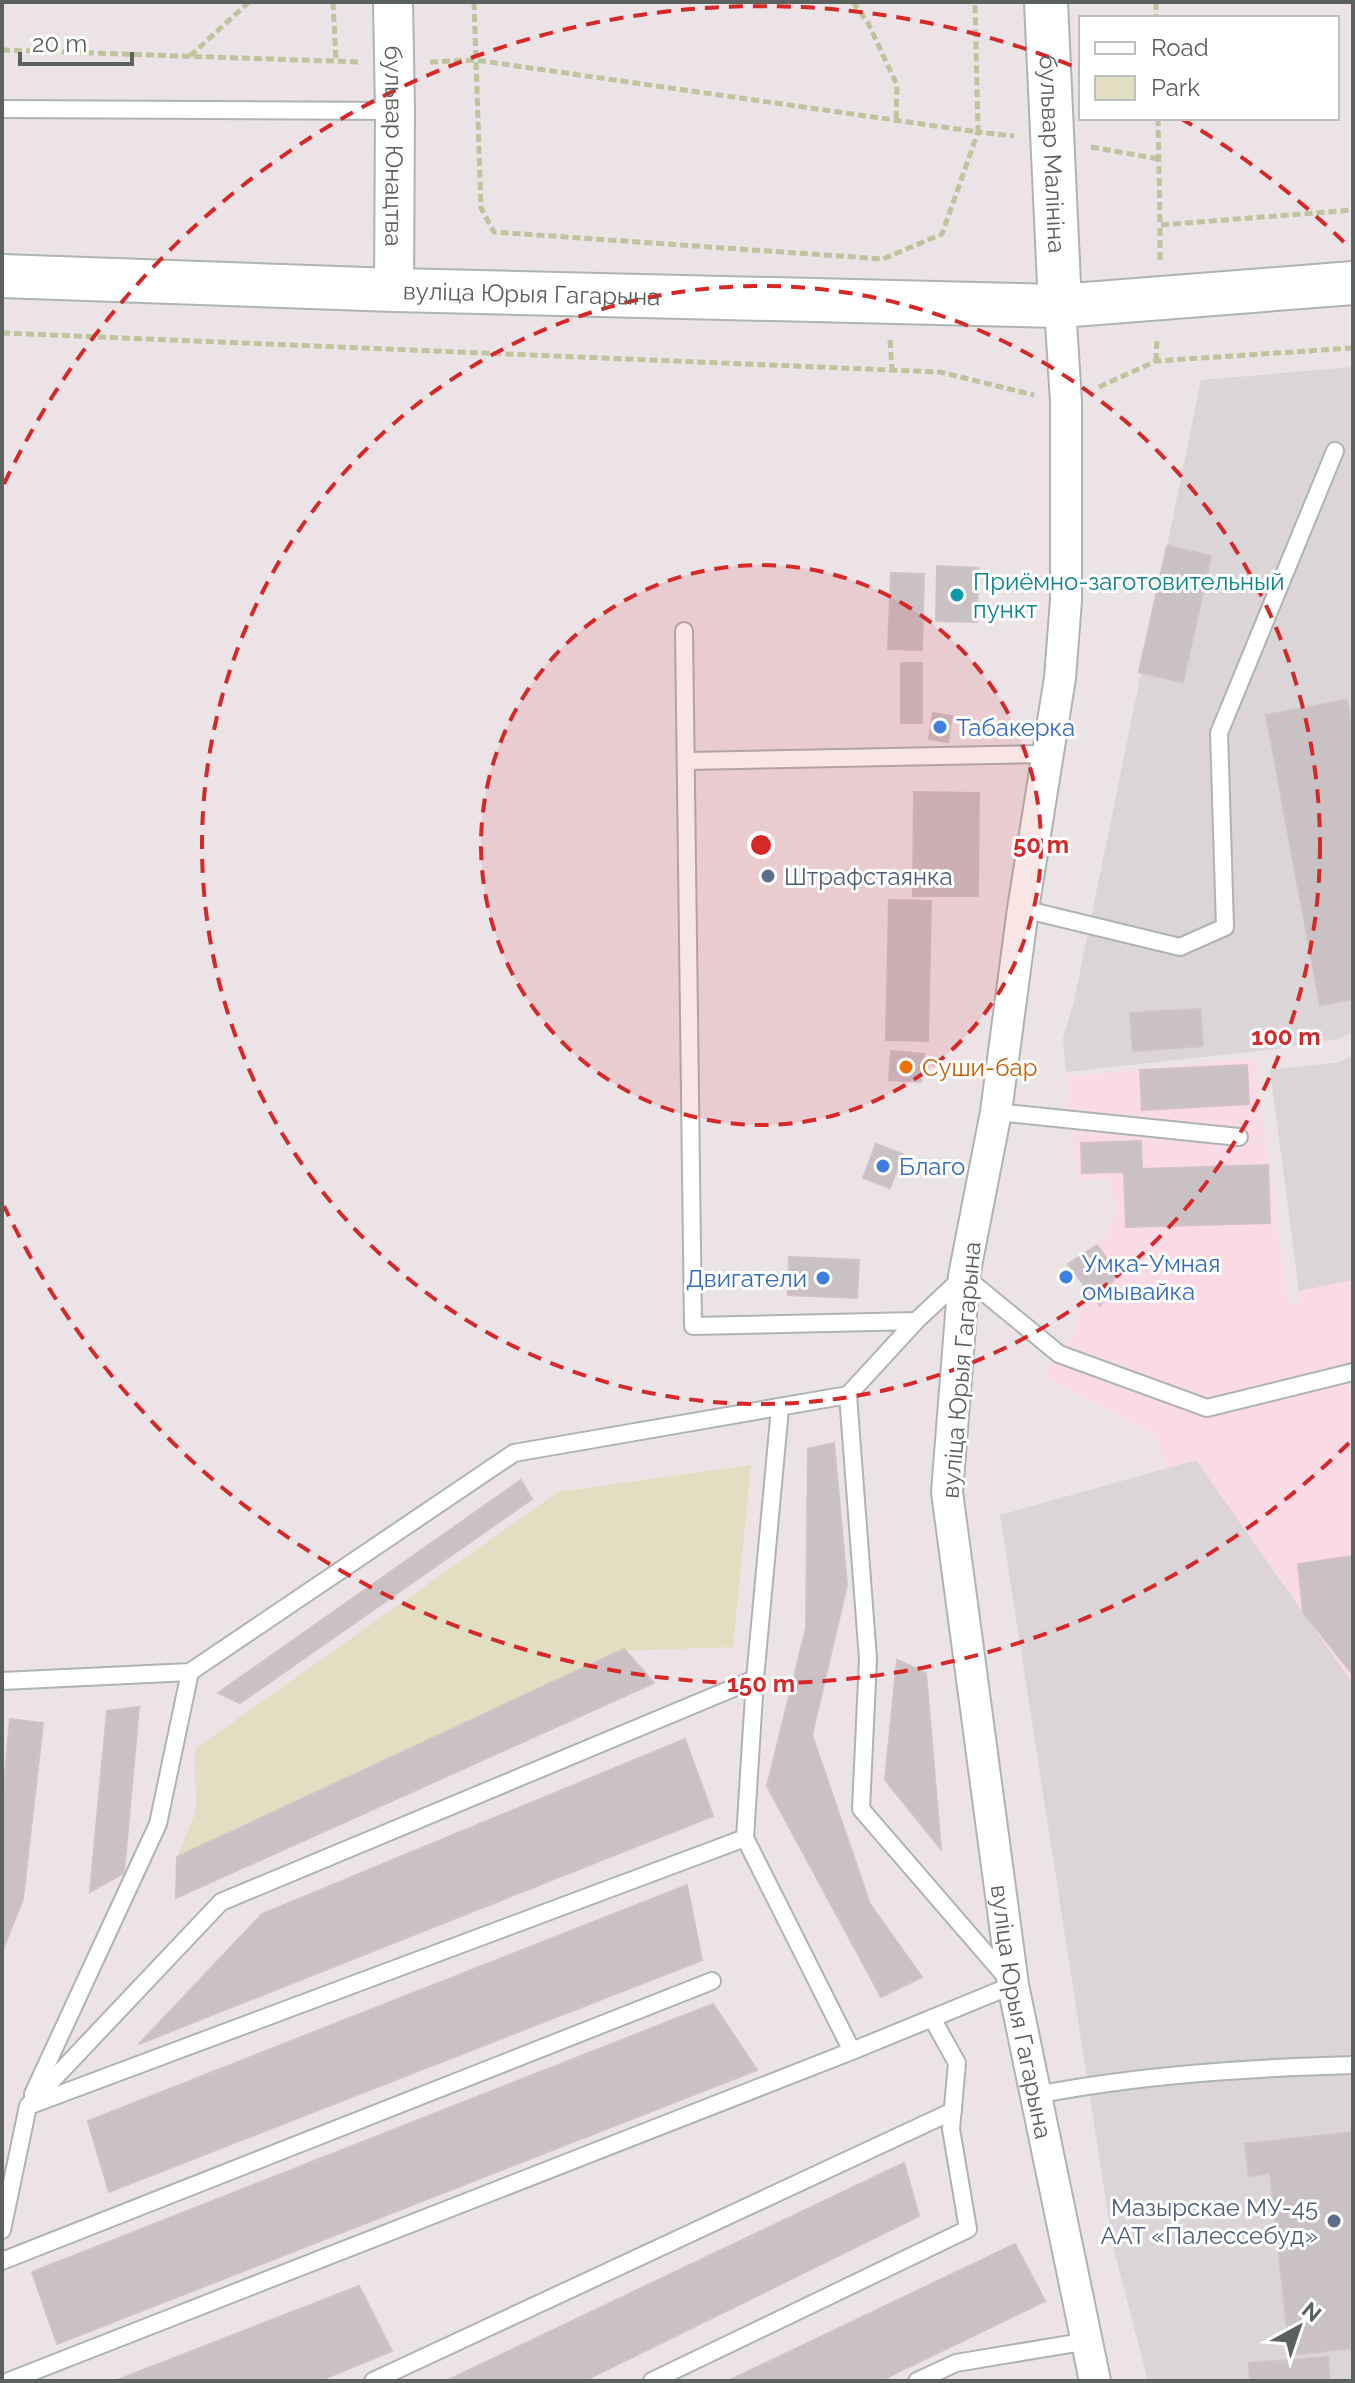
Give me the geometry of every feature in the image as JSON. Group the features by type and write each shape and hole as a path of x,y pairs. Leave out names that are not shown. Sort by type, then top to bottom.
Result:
{"main road":[{"name":"бульвар Малініна","path":"1046,2 1060,306"},
{"name":"вуліца Юрыя Гагарына","path":"2,276 394,290 1060,306 1353,283"}],"street":[{"name":"бульвар Юнацтва","path":"393,2 394,290"},
{"name":"вуліца Юрыя Гагарына","path":"1060,306 1066,402 1066,600 1060,678 1023,909 996,1112 964,1276 947,1492 1013,1985 1095,2381"}],"lane":[{"path":"2,109 395,111"},
{"path":"1023,909 1180,947 1225,927 1219,733 1335,451"},
{"path":"684,631 693,1326 916,1321"},
{"path":"686,761 1046,754"},
{"path":"996,1112 1239,1137"},
{"path":"2,1681 190,1672 514,1453 848,1395 916,1321 964,1276 1059,1354 1207,1408 1353,1372"},
{"path":"9,2381 1013,1985 861,1809 868,1659 848,1395"},
{"path":"780,1408 755,1679 745,1838 852,2051"},
{"path":"2,2230 28,2106 158,1824 190,1672"},
{"path":"28,2106 221,1902 755,1679"},
{"path":"28,2106 745,1838"},
{"path":"2,2261 712,1981"},
{"path":"652,2381 968,2229 951,2129 957,2063 932,2018"},
{"path":"1036,2095 1088,2085 1242,2070 1353,2065"},
{"path":"373,2381 953,2111"},
{"path":"917,2381 956,2363 1088,2341"},
{"path":"938,2381 956,2363"}],"path":[{"path":"190,56 249,2"},
{"path":"333,2 336,61"},
{"path":"474,2 481,208 494,232 883,259 942,234 978,132 975,2"},
{"path":"853,2 868,23 897,85 896,120"},
{"path":"2,50 394,63"},
{"path":"475,60 1053,140 1159,159"},
{"path":"1158,120 1160,225 1353,210"},
{"path":"2,333 940,372 1066,402 1156,361 1353,348"}],"shaded area":[{"path":"1353,367 1353,1032 1338,1039 1268,1050 1066,1072 1063,1039 1074,1001 1201,380"},
{"path":"1353,1055 1353,1280 1299,1291 1270,1070 1340,1062"},
{"path":"1254,1058 1288,1304 1300,1303 1299,1291 1353,1280 1353,1684 1196,1460 1166,1468 1156,1435 1043,1375 1074,1336 1086,1288 1068,1264 1104,1240 1117,1208 1107,1180 1077,1179 1067,1077"},
{"name":"Мазырскае МУ-45 ААТ «Палессебуд»","path":"1196,1460 1353,1684 1353,2381 1148,2381 1113,2246 1000,1515"}],"green space":[{"path":"751,1465 733,1647 619,1651 177,1857 196,1811 195,1749 558,1492"}],"building":[{"path":"1167,546 1211,556 1183,682 1139,672"},
{"name":"Приёмно-заготовительный пункт","path":"937,566 978,568 977,622 936,621"},
{"path":"891,573 924,574 922,650 888,649"},
{"path":"901,663 922,663 922,723 901,723"},
{"path":"1347,700 1353,734 1353,999 1320,1005 1266,715"},
{"name":"Табакерка","path":"933,713 952,716 948,742 929,739"},
{"path":"914,792 979,793 978,896 913,896"},
{"path":"889,900 931,901 928,1041 886,1040"},
{"path":"1200,1009 1203,1046 1133,1051 1130,1013"},
{"name":"Суши-бар","path":"891,1051 924,1054 921,1082 889,1080"},
{"path":"1247,1065 1249,1104 1142,1110 1140,1070"},
{"path":"1141,1141 1142,1169 1268,1165 1270,1223 1126,1227 1124,1172 1082,1173 1081,1143"},
{"name":"Благо","path":"876,1144 903,1154 890,1188 863,1178"},
{"path":"1097,1245 1117,1272 1100,1306 1068,1264"},
{"name":"Двигатели","path":"789,1257 859,1260 857,1298 788,1295"},
{"path":"834,1443 847,1585 812,1735 870,1904 922,1977 881,1997 767,1786 806,1628 808,1449"},
{"path":"521,1480 532,1499 240,1703 218,1693"},
{"path":"1353,1556 1353,1675 1303,1612 1298,1564"},
{"path":"624,1649 654,1683 176,1898 177,1857"},
{"path":"897,1660 926,1673 941,1849 885,1780"},
{"path":"139,1707 124,1873 90,1892 107,1711"},
{"path":"10,1719 43,1723 23,1899 2,1952 2,1809"},
{"path":"685,1739 713,1816 139,2044 262,1914"},
{"path":"687,1885 702,1960 109,2192 88,2121"},
{"path":"713,2004 757,2070 57,2344 32,2272"},
{"path":"1353,2132 1353,2348 1290,2355 1270,2173 1249,2176 1245,2144"},
{"path":"904,2163 919,2216 584,2381 446,2381"},
{"path":"1015,2244 1045,2301 880,2381 728,2381"},
{"path":"359,2286 392,2351 319,2381 115,2381"},
{"path":"1328,2357 1330,2381 1250,2381 1249,2363"}],"place":[{"name":"Приёмно-заготовительный пункт","path":"957,595"},
{"name":"Табакерка","path":"940,727"},
{"name":"Штрафстаянка","path":"768,876"},
{"name":"Суши-бар","path":"906,1067"},
{"name":"Благо","path":"883,1166"},
{"name":"Умка-Умная омывайка","path":"1066,1277"},
{"name":"Двигатели","path":"823,1278"},
{"name":"Мазырскае МУ-45 ААТ «Палессебуд»","path":"1334,2221"}]}
